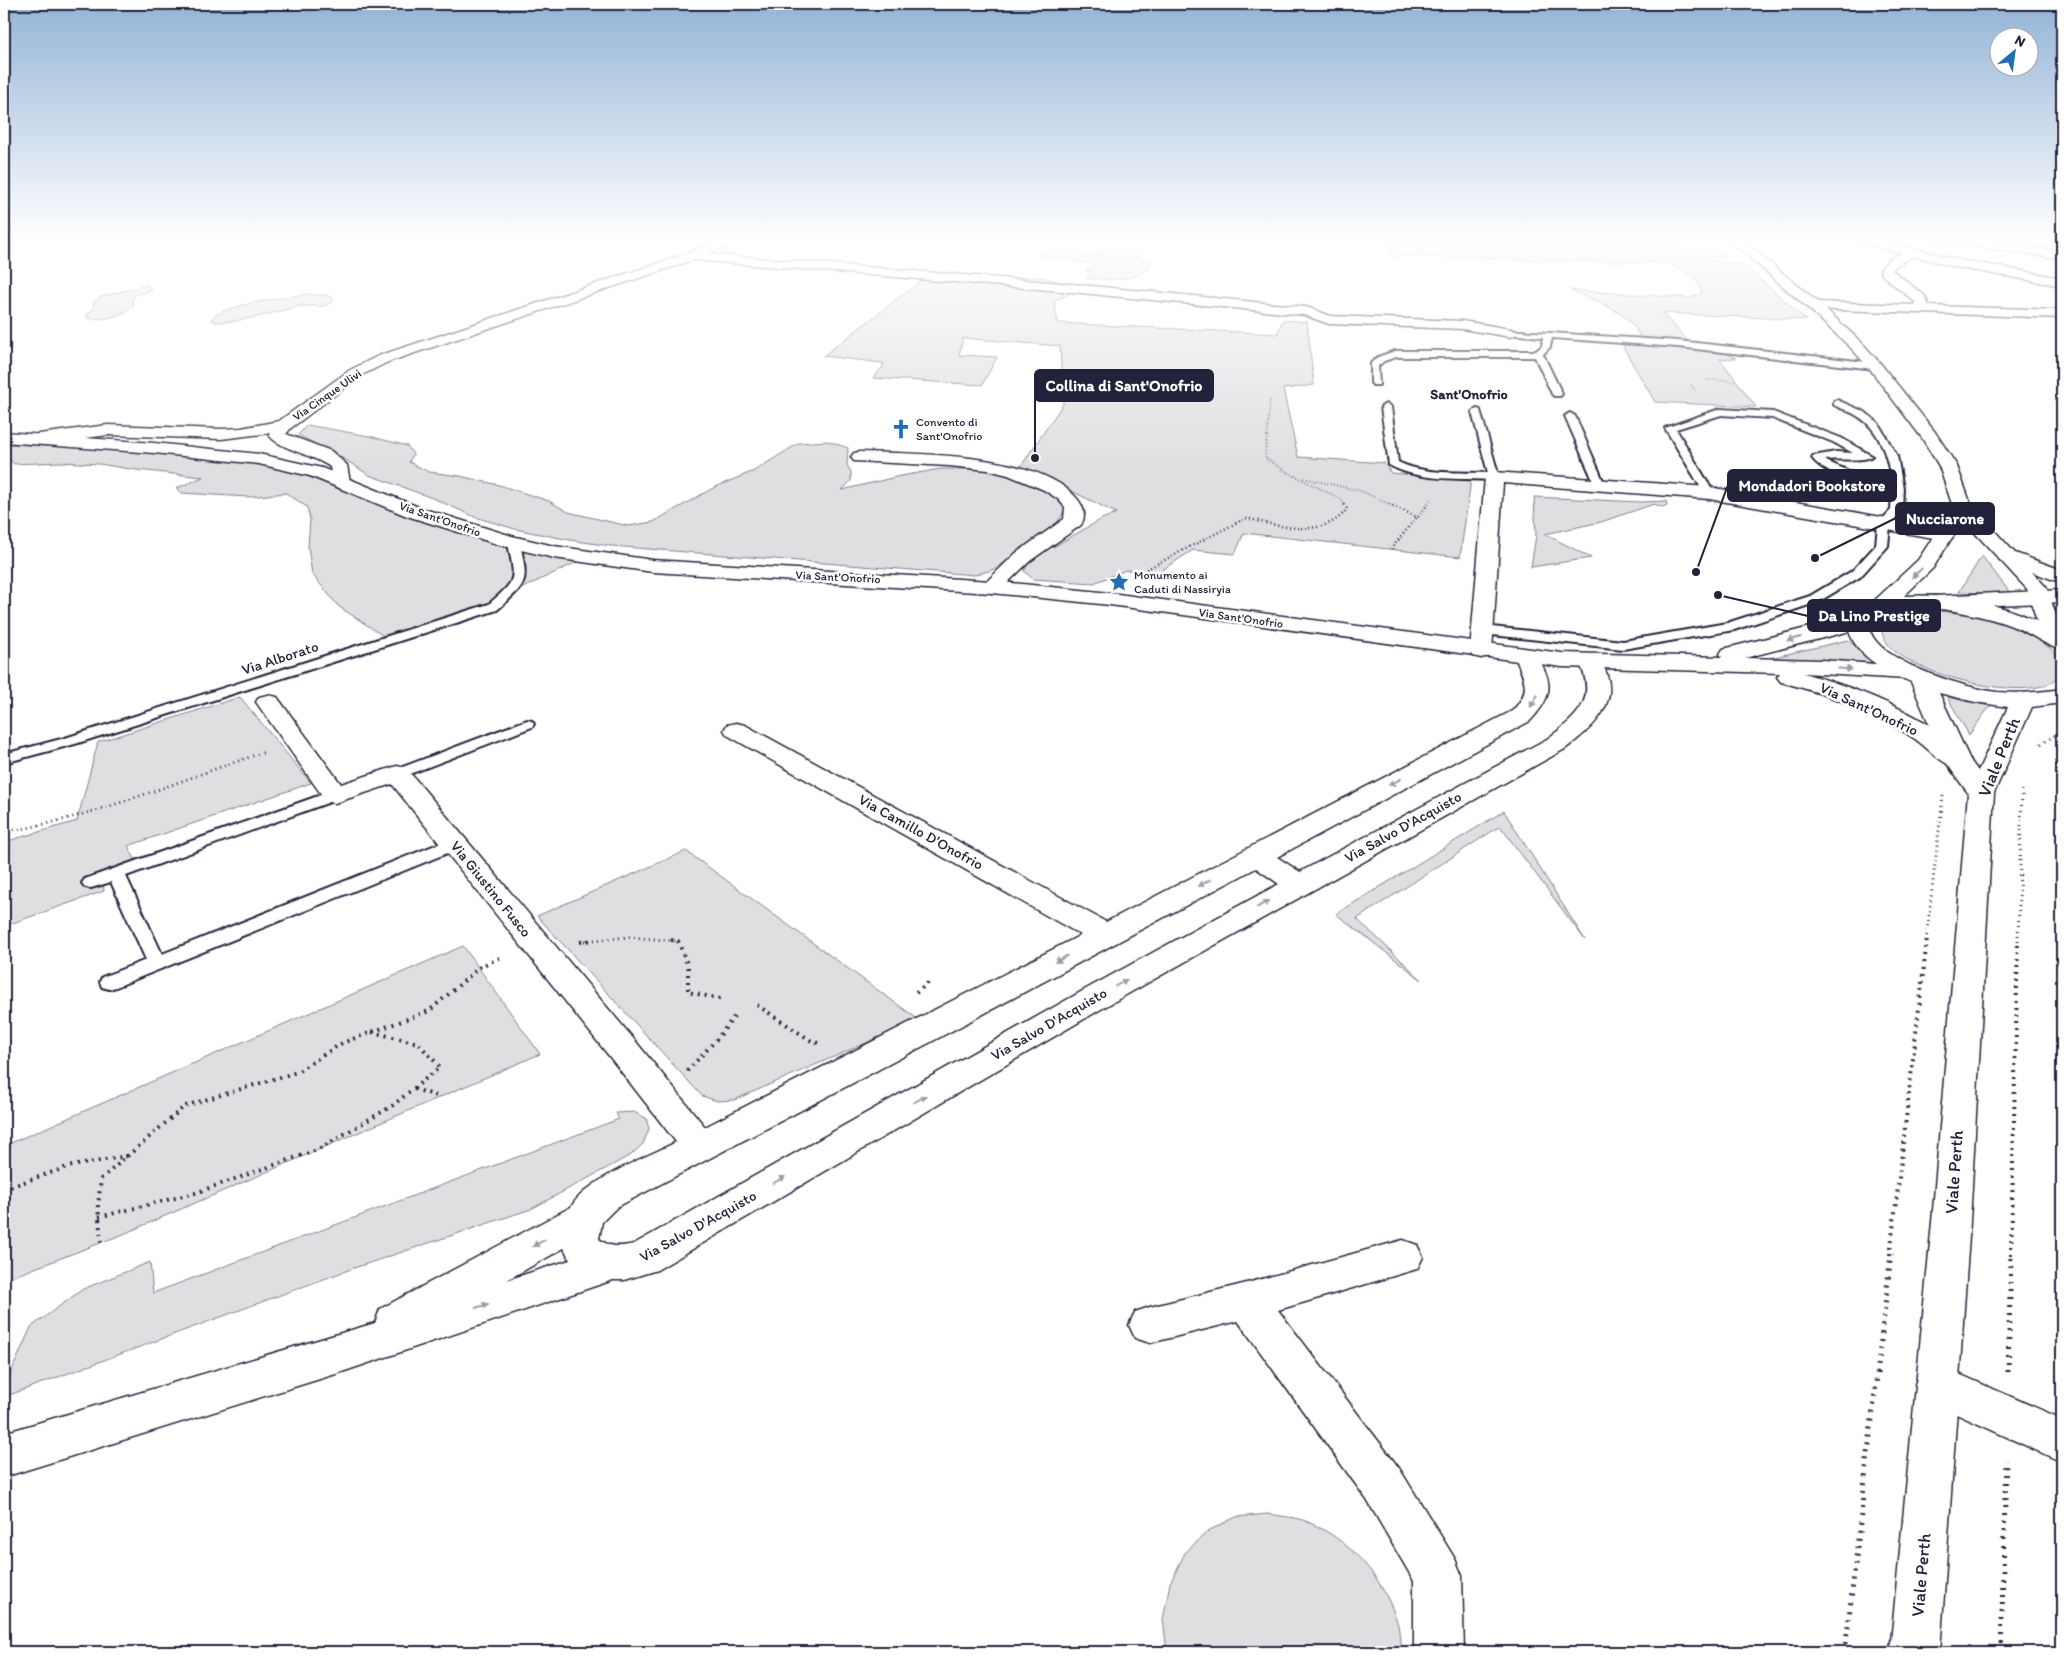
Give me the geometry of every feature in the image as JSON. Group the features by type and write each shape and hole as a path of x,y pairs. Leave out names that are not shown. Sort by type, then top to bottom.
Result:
{"street":[{"name":"Via Cinque Ulivi","path":"285,425 355,373 383,359 515,315"},
{"path":"1317,315 1329,320 1462,325 1508,333"},
{"path":"1824,315 1875,366 1929,436 1948,466 1962,507 2036,588 2052,597"},
{"path":"39,439 96,431 120,430 205,435 242,434 260,432 285,425"},
{"path":"285,425 277,434 280,438 325,455 338,465 340,482"},
{"name":"Via Sant'Onofrio","path":"4,437 259,459 316,472 414,512 514,543 554,552 654,566 992,587 1110,599 1526,657 1590,662 1685,663 1914,675"},
{"path":"860,457 949,461 988,465 1014,471 1050,486 1065,495 1074,507 1074,520 1023,557 992,587"},
{"path":"1481,651 1494,477 1709,493 1945,534"},
{"path":"1882,605 1926,564 1962,507"},
{"path":"2007,556 2062,577"},
{"path":"2052,597 1905,602 1882,605 1866,612 1858,622 1860,634 1868,646 1884,660 1914,675 1963,691 1989,697 2023,700 2049,699 2062,696"},
{"path":"2052,597 2058,640"},
{"path":"1932,602 1964,606 1996,614 2027,624 2058,640"},
{"name":"Via Sant'Onofrio","path":"1685,663 1757,650 1858,622"},
{"path":"336,1355 582,1219 592,1205 604,1196 919,1034 1521,716 1536,699 1539,691 1538,684 1526,657"},
{"name":"Via Salvo D'Acquisto","path":"582,1219 580,1236 586,1253 597,1260 612,1263 632,1262 644,1258 1097,997 1556,744 1586,719 1598,695 1598,681 1590,662"},
{"name":"Via Sant'Onofrio","path":"1744,666 1834,690 1898,718 1928,736 1948,753"},
{"path":"1914,675 1948,753 1981,793"},
{"name":"Viale Perth","path":"1915,1652 1951,1222 1981,793 2023,700"},
{"path":"268,702 335,795 397,774"},
{"name":"Via Camillo D'Onofrio","path":"736,730 1106,935"},
{"name":"Via Giustino Fusco","path":"397,774 654,1088 699,1146"},
{"path":"1256,855 1299,885"},
{"path":"1150,1325 1247,1301 1403,1258"},
{"path":"4,1455 336,1355 612,1263"},
{"path":"1247,1301 1383,1484 1438,1576 1439,1652"},
{"path":"1936,1384 2062,1441"}],"lane":[{"path":"1508,333 1678,344 1875,366"},
{"path":"1376,383 1374,364 1381,359 1395,354 1538,354 1546,347 1548,335"},
{"path":"1538,354 1557,394"},
{"path":"1482,630 1623,645 1729,627 1814,600 1856,574 1882,546 1884,524 1896,511 1898,483 1880,458 1875,425 1862,414 1837,403"},
{"path":"1386,407 1393,462 1398,467 1423,472 1494,477 1477,412"},
{"path":"1709,493 1670,428 1720,412 1773,415 1880,458"},
{"path":"1570,416 1600,485"},
{"path":"1880,458 1836,455 1817,458 1823,464 1850,475 1898,483"},
{"name":"Via Alborato","path":"4,759 70,741 493,607 514,589 520,575 514,543"},
{"path":"397,774 527,724"},
{"path":"91,883 335,795"},
{"path":"109,982 454,844"},
{"path":"116,874 157,963"}],"path":[{"path":"1707,380 1736,381"},
{"path":"1691,385 1696,392"},
{"path":"1143,571 1246,518 1274,526 1316,527 1337,520 1347,509 1341,499 1265,458 1270,400"},
{"path":"1296,476 1361,491 1417,517 1391,549"},
{"path":"2038,746 2062,732"},
{"path":"4,832 35,827 102,810 229,763 297,742"},
{"path":"1845,1652 1948,753"},
{"path":"2002,1652 2022,775"},
{"path":"101,1242 99,1217 101,1178 185,1106 297,1072 342,1043 429,1011 481,966 539,948 605,938 650,937 678,941 688,966 688,992 725,1000"},
{"path":"915,994 929,982"},
{"path":"757,1005 810,1040 828,1047"},
{"path":"654,1088 683,1074 690,1068 717,1040 737,1013"},
{"path":"99,1217 195,1193 317,1150 392,1106 440,1066 418,1044 371,1032"},
{"path":"413,1088 441,1097"},
{"path":"4,1189 67,1167 128,1156"}],"shaded area":[{"path":"87,315 117,315 106,318 87,318"},
{"path":"216,315 264,315 228,322 215,322 211,319"},
{"path":"876,315 1057,315 1058,323 1277,334 1283,320 1307,322 1314,385 1283,389 1298,457 1384,463 1391,473 1471,480 1460,557 1244,533 1235,554 1193,550 1159,572 1126,570 1094,583 1033,579 1024,571 1040,552 1116,513 1021,466 1063,404 1060,346 963,338 959,355 997,357 982,385 873,378 883,367 883,363 823,356"},
{"path":"1622,315 1664,315 1689,342 1640,339 1636,329"},
{"path":"1709,315 1801,315 1806,320"},
{"path":"1628,343 1723,352 1736,358 1720,359 1756,407 1655,402 1623,347"},
{"path":"307,425 369,436 407,446 413,454 409,462 429,472 460,476 499,485 549,501 568,512 628,526 653,522 715,487 754,471 799,443 828,441 848,448 847,465 851,472 851,481 842,490 940,469 987,469 1038,480 1070,501 1053,530 995,569 975,575 611,546 515,529 475,517 435,499 369,475 341,457 298,435"},
{"path":"8,444 140,451 262,463 296,472 441,527 577,562 485,606 385,637 338,606 312,574 308,547 310,519 307,507 286,493 248,497 182,493 177,488 203,477 99,464 61,462 14,464 4,454"},
{"path":"1534,497 1640,502 1666,501 1667,505 1662,507 1654,504 1601,522 1545,534 1591,558 1531,567 1536,535"},
{"path":"1982,556 2011,594 1959,592"},
{"path":"1922,610 1984,618 2027,634 2057,655 2061,661 2062,672 2054,681 2039,687 2017,689 1965,681 1938,673 1915,663 1896,652 1885,640 1881,629 1893,617"},
{"path":"1848,640 1876,663 1770,658"},
{"path":"240,697 311,783 128,846 136,861 102,874 104,891 4,926 4,842 77,821 98,742"},
{"path":"1947,697 1990,706 1969,735"},
{"path":"1504,811 1585,940 1500,826 1357,919 1422,980 1336,914"},
{"path":"686,851 919,1020 734,1100 717,1101 702,1096 537,916"},
{"path":"463,946 540,1054 121,1235 4,1280 4,1146"},
{"path":"634,1112 646,1118 649,1129 643,1144 631,1155 531,1209 351,1269 4,1397 4,1388 31,1327 83,1289 150,1262 153,1293 619,1119 616,1113"},
{"path":"1268,1514 1303,1520 1320,1528 1350,1548 1374,1575 1392,1607 1400,1635 1401,1652 1167,1652 1163,1619 1170,1583 1185,1553 1208,1531 1236,1517"}],"place":[{"name":"Convento di Sant'Onofrio","path":"901,429"},
{"name":"Collina di Sant'Onofrio","path":"1035,458"},
{"name":"Nucciarone","path":"1815,558"},
{"name":"Mondadori Bookstore","path":"1696,572"},
{"name":"Monumento ai Caduti di Nassiryia","path":"1119,582"},
{"name":"Da Lino Prestige","path":"1718,595"}],"district":[{"name":"Sant'Onofrio","path":"1469,394"}]}
